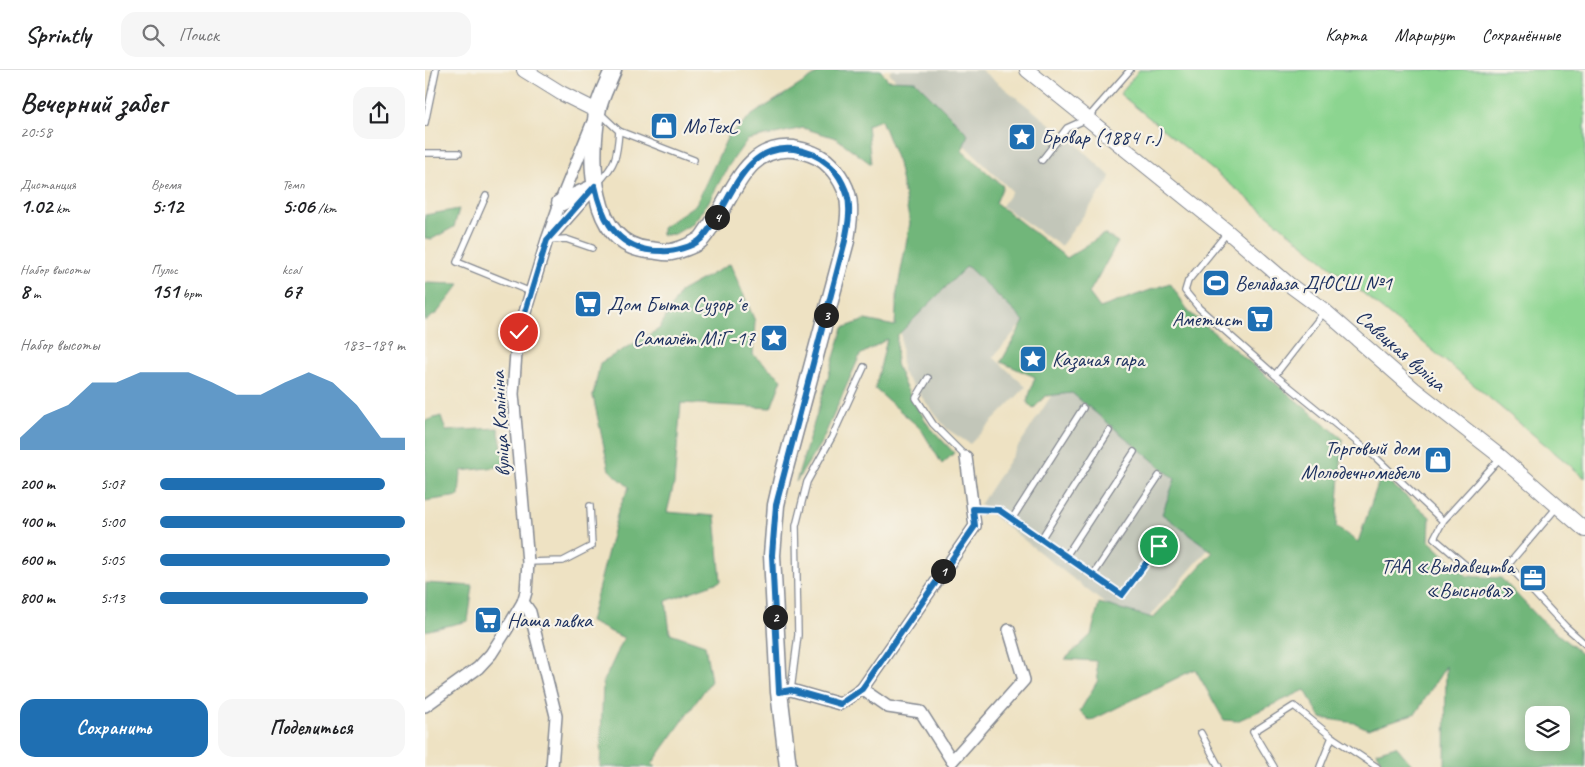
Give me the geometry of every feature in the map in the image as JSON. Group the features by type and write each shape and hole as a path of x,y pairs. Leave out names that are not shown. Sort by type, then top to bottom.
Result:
{"main road":[{"path":"613,70 597,111 594,155 595,186 600,208 612,229 625,242 643,249 672,252 700,240 719,216 739,177 749,165 763,155 787,149 805,151 821,157 833,168 843,184 850,206 845,241 776,505 772,555 785,691 789,767"},
{"path":"560,203 595,186"}],"street":[{"path":"524,70 561,93 597,111"},
{"name":"Савецкая вуліца","path":"1027,70 1228,232 1291,286 1325,311 1414,389 1501,457 1585,530"},
{"name":"вуліца Калініна","path":"425,706 478,668 491,654 523,602 526,592 528,562 513,394 513,376 519,332 560,203 597,111"},
{"path":"547,240 595,186"},
{"path":"785,691 840,704 862,689 975,526 966,457"},
{"path":"523,602 530,612 556,716 552,767"},
{"path":"862,689 887,707 921,712 952,764 1024,680 1009,630"}],"lane":[{"path":"425,123 436,70"},
{"path":"1042,160 1067,128 1087,119 1130,70"},
{"path":"597,111 619,131 694,160"},
{"path":"595,186 612,168 618,150 619,131"},
{"path":"425,153 459,153"},
{"path":"486,196 457,262 531,292"},
{"path":"1228,232 1188,281 1185,291 1199,308 1275,375 1373,455 1443,521"},
{"path":"547,240 566,239 592,248"},
{"path":"1275,375 1325,311"},
{"path":"785,691 797,635 796,526 807,482 832,437 864,367"},
{"path":"928,378 916,398 933,424 966,457"},
{"path":"1012,518 1083,408"},
{"path":"1041,539 1109,431"},
{"path":"1066,556 1134,452"},
{"path":"1469,567 1434,538 1443,521 1501,457"},
{"path":"1093,575 1159,476"},
{"path":"528,562 563,561 592,546 590,506"},
{"path":"1557,506 1507,565 1565,626 1585,644"},
{"path":"973,509 999,510 1122,595 1159,546"},
{"path":"1274,767 1253,732 1294,706 1332,737 1377,767"},
{"path":"1201,733 1219,767"},
{"path":"1319,766 1332,737"}],"shaded area":[{"path":"892,70 981,70 1077,145 1110,176 1108,182 1061,246 1002,206 1012,191 889,73"},
{"path":"967,266 1024,321 993,357 1026,387 970,444 947,429 902,372 901,332"},
{"path":"1063,378 1192,481 1211,546 1138,630 980,505"}],"green space":[{"path":"823,70 880,70 888,80 915,81 968,134 962,151 1003,186 996,203 1067,258 1104,234 1118,242 1089,293 1100,308 1170,283 1189,312 1343,439 1336,527 1358,542 1381,475 1430,517 1429,541 1467,576 1501,578 1540,619 1585,657 1585,767 1445,767 1446,666 1416,713 1368,729 1355,723 1321,718 1305,690 1237,721 1224,720 1195,669 1090,721 1080,711 1098,680 1096,661 1065,659 1091,635 1099,603 1153,618 1213,552 1162,514 1175,479 1072,393 1046,396 1033,409 1027,402 1035,377 1001,362 1024,321 967,266 897,336 896,364 905,386 928,425 954,453 942,464 921,429 875,389 887,339 860,355 822,441 796,482 843,328 865,320 895,326 897,292 910,223 898,163 881,120 867,125 871,164 836,138 803,128 747,140 727,168 708,203 692,224 675,234 662,235 662,228 696,204 728,136 752,115"},
{"path":"1139,70 1585,70 1585,478 1120,94"},
{"path":"459,209 454,227 432,239 425,238 425,215"},
{"path":"730,264 755,321 753,355 782,379 771,408 681,403 674,484 667,512 715,516 721,581 666,601 670,633 705,645 711,681 652,764 656,767 600,767 603,683 624,638 590,622 618,511 629,487 609,470 593,396 600,363 659,329 681,291"},
{"path":"425,283 460,284 437,313 425,321"},
{"path":"441,416 446,431 498,428 506,466 461,471 459,496 425,501 425,421"},
{"path":"426,583 473,586 468,621 425,631"},
{"path":"1396,746 1414,767 1384,767 1376,752"}],"place":[{"name":"MoTexC","path":"664,126"},
{"name":"Бровар (1884 г.)","path":"1022,137"},
{"name":"Велабаза ДЮСШ №1","path":"1216,283"},
{"name":"Дом Быта Сузорʼе","path":"588,304"},
{"name":"Аметист","path":"1260,319"},
{"name":"Самалёт МіГ-17","path":"774,338"},
{"name":"Казачая гара","path":"1033,359"},
{"name":"Торговый дом Молодечномебель","path":"1438,460"},
{"name":"ТАА «Выдавецтва «Выснова»","path":"1533,578"},
{"name":"Наша лавка","path":"488,620"}],"route":[{"path":"519,332 547,240 595,186 600,208 612,229 625,242 643,249 672,252 700,240 719,216 739,177 749,165 763,155 775,151 787,149 805,151 821,157 833,168 843,184 850,206 845,241 776,505 772,555 779,692 791,690 840,704 862,689 975,526 973,509 999,510 1122,595 1159,546"}]}
